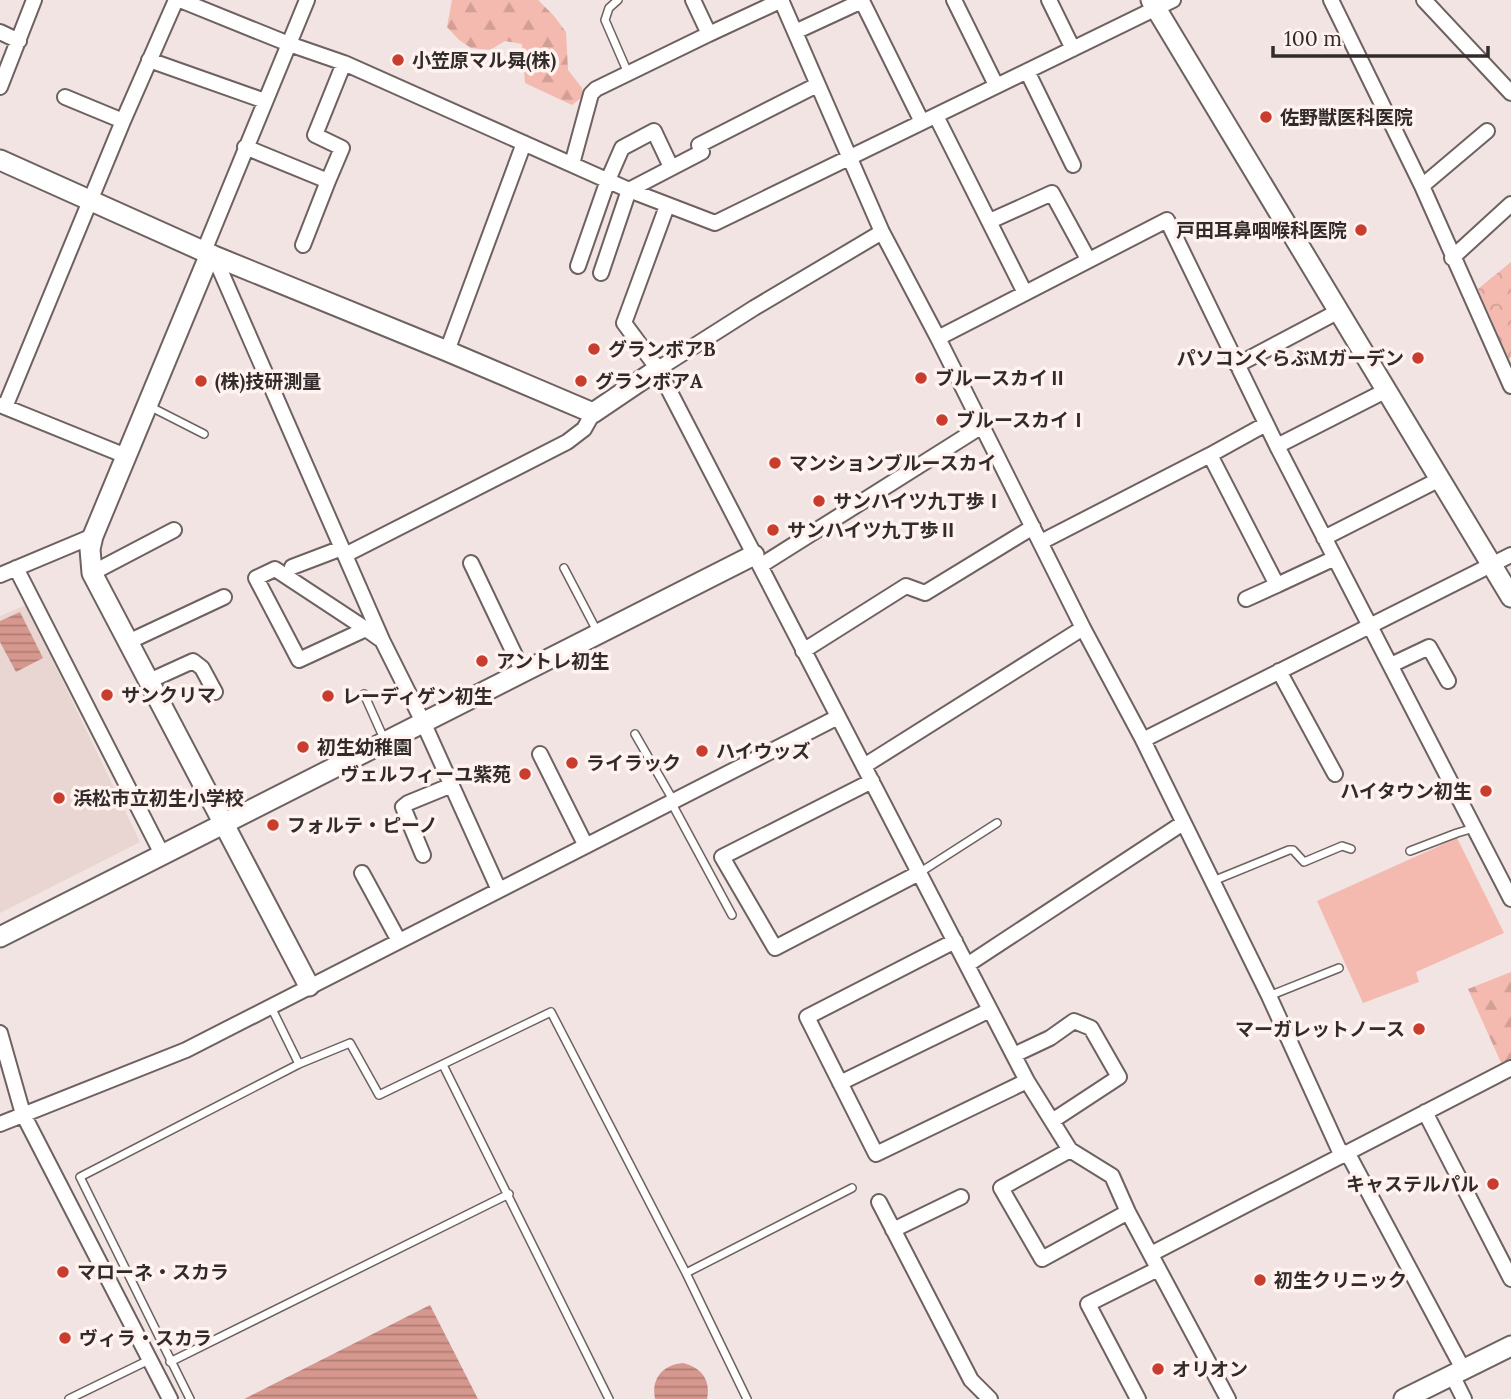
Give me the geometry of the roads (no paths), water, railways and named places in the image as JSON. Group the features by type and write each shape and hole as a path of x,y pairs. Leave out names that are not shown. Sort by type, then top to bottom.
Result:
{"street":[{"path":"0,87 34,0"},
{"path":"126,456 2,406 149,60 178,0 344,63 629,190 715,223 1073,49 1160,3 1339,311 1511,597"},
{"path":"307,0 245,147 209,254 90,549 92,572 309,986"},
{"path":"693,0 709,34"},
{"path":"572,164 591,94 596,89 781,0 882,232 1083,628 1143,740 1344,1153 1457,1372 1464,1399"},
{"path":"954,0 996,85"},
{"path":"1049,0 1073,49"},
{"path":"1331,0 1422,186 1511,386"},
{"path":"1424,0 1511,93"},
{"path":"795,32 863,1 922,122"},
{"path":"0,32 19,41"},
{"path":"149,60 265,101"},
{"path":"303,245 342,148 315,135 344,63"},
{"path":"1027,71 1073,165"},
{"path":"601,274 629,190 702,152 699,145 817,85"},
{"path":"65,97 123,121"},
{"path":"936,116 1025,293"},
{"path":"578,265 622,148 654,131 671,167"},
{"path":"1422,186 1487,131"},
{"path":"447,351 524,143"},
{"path":"245,147 328,181"},
{"path":"0,160 209,254 593,413"},
{"path":"989,221 1052,193 1088,259"},
{"path":"1452,258 1511,204"},
{"path":"667,205 624,323 658,369 1027,1081 1070,1150 1112,1176 1128,1212 1228,1399"},
{"path":"938,338 1167,220 1277,446 1511,899"},
{"path":"292,567 344,552 567,442 584,429 593,413 658,369 754,307 882,232"},
{"path":"209,254 383,642 423,722 499,890"},
{"path":"1237,365 1339,311"},
{"path":"1277,446 1387,390"},
{"path":"1041,542 1266,424"},
{"path":"0,937 598,634 757,560 982,426"},
{"path":"1210,455 1277,585"},
{"path":"1324,538 1440,479"},
{"path":"803,651 906,586 925,593 1033,527"},
{"path":"92,572 174,530"},
{"path":"0,575 93,536"},
{"path":"1143,740 1511,555"},
{"path":"1246,599 1335,558"},
{"path":"471,562 523,672"},
{"path":"16,568 162,854"},
{"path":"366,629 299,660 256,578 275,569 366,629 383,642"},
{"path":"128,642 225,597"},
{"path":"864,766 1083,628"},
{"path":"1391,665 1429,647 1448,681"},
{"path":"149,681 193,661 202,668 215,692"},
{"path":"1279,671 1335,774"},
{"path":"0,1124 186,1050 838,717"},
{"path":"540,754 586,846"},
{"path":"872,781 722,857 775,948 919,873"},
{"path":"423,855 403,807 452,785"},
{"path":"967,965 1183,823"},
{"path":"362,873 399,941"},
{"path":"955,941 807,1017 876,1154 1027,1081"},
{"path":"840,1083 990,1010"},
{"path":"1014,1055 1050,1038 1074,1021 1091,1028 1119,1077 1052,1121"},
{"path":"0,1032 23,1114 170,1399"},
{"path":"1150,1254 1511,1068"},
{"path":"1425,1112 1511,1279"},
{"path":"1070,1150 1001,1188 1042,1259 1128,1212"},
{"path":"893,1230 961,1197"},
{"path":"879,1202 971,1380 990,1399"},
{"path":"1138,1399 1088,1304 1158,1269"},
{"path":"1404,1399 1511,1346"}],"lane":[{"path":"618,0 609,8 605,20 628,73"},
{"path":"148,405 204,434"},
{"path":"564,568 598,634"},
{"path":"364,694 385,741"},
{"path":"635,734 732,915"},
{"path":"919,873 997,823"},
{"path":"1410,851 1457,832 1475,828"},
{"path":"1213,881 1289,850 1293,850 1304,862 1342,846 1351,849"},
{"path":"1269,996 1339,968"},
{"path":"271,1007 299,1064"},
{"path":"190,1399 80,1177 299,1064 349,1043 379,1095 551,1012 686,1273 747,1399"},
{"path":"443,1065 610,1399"},
{"path":"686,1273 852,1188"},
{"path":"170,1362 509,1194"},
{"path":"69,1399 150,1360"}],"place":[{"name":"小笠原マル曻(株)","path":"398,60"},
{"name":"佐野獣医科医院","path":"1266,117"},
{"name":"戸田耳鼻咽喉科医院","path":"1361,230"},
{"name":"グランボアB","path":"594,349"},
{"name":"パソコンくらぶMガーデン","path":"1418,358"},
{"name":"ブルースカイⅡ","path":"921,378"},
{"name":"(株)技研測量","path":"201,381"},
{"name":"グランボアA","path":"581,381"},
{"name":"ブルースカイⅠ","path":"942,420"},
{"name":"マンションブルースカイ","path":"775,463"},
{"name":"サンハイツ九丁歩Ⅰ","path":"819,501"},
{"name":"サンハイツ九丁歩Ⅱ","path":"773,530"},
{"name":"アントレ初生","path":"482,661"},
{"name":"サンクリマ","path":"107,695"},
{"name":"レーディゲン初生","path":"328,696"},
{"name":"初生幼稚園","path":"303,747"},
{"name":"ハイウッズ","path":"702,751"},
{"name":"ライラック","path":"572,763"},
{"name":"ヴェルフィーユ紫苑","path":"525,774"},
{"name":"ハイタウン初生","path":"1486,791"},
{"name":"浜松市立初生小学校","path":"59,798"},
{"name":"フォルテ・ピーノ","path":"273,825"},
{"name":"マーガレットノース","path":"1419,1029"},
{"name":"キャステルパル","path":"1493,1184"},
{"name":"マローネ・スカラ","path":"63,1272"},
{"name":"初生クリニック","path":"1260,1280"},
{"name":"ヴィラ・スカラ","path":"65,1338"},
{"name":"オリオン","path":"1158,1369"}]}
